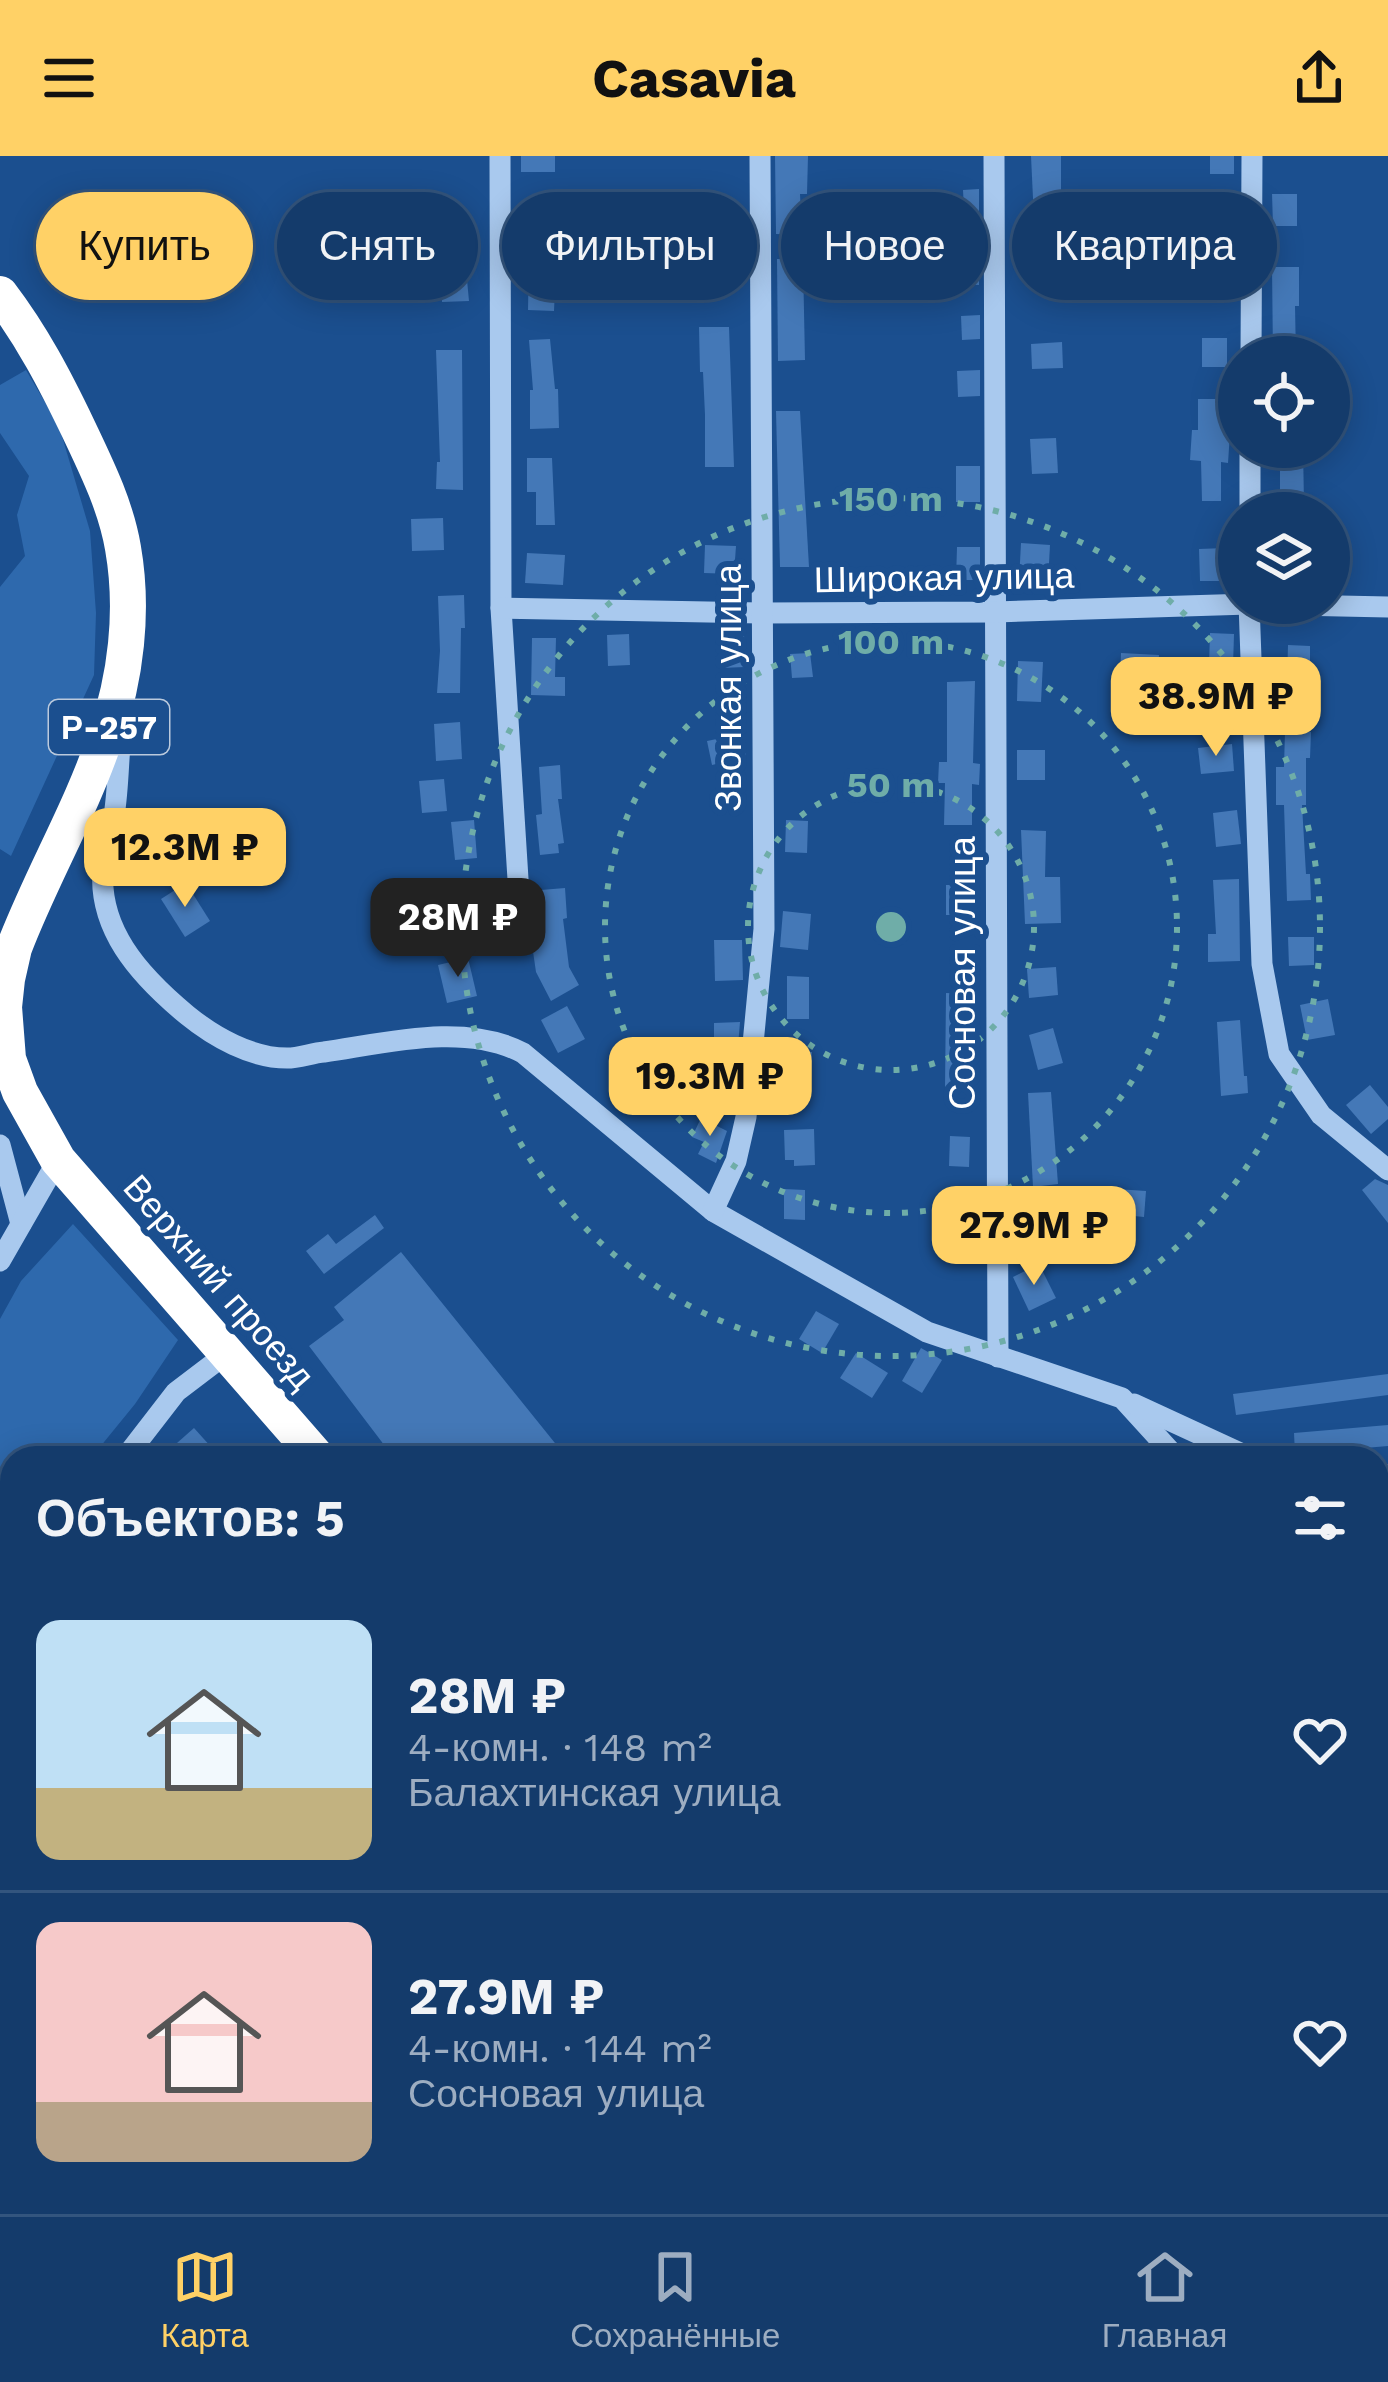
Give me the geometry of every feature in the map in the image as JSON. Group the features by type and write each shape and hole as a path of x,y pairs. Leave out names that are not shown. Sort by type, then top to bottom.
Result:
{"highway":[{"name":"Р-257","path":"0,294 58,383 94,460 123,544 128,620 114,707 103,745 14,948 4,1007 8,1059 20,1092 58,1160"},
{"name":"Верхний проезд","path":"58,1160 307,1446"}],"street":[{"path":"500,156 501,608 520,911"},
{"name":"Звонкая улица","path":"712,1211 736,1161 746,1117 764,929 760,156"},
{"name":"Сосновая улица","path":"994,156 998,1357"},
{"path":"1250,336 1252,156"},
{"name":"Широкая улица","path":"501,608 761,613 1218,605"},
{"name":"Широкая улица","path":"1350,607 1388,608"},
{"path":"1250,624 1262,964 1279,1054 1322,1115 1388,1169"},
{"path":"114,707 123,719 118,786 103,862 110,923 142,974 200,1026 226,1042 288,1058 421,1036 507,1045 523,1053 712,1211 927,1332 1122,1398 1225,1446"},
{"path":"0,1145 21,1224"},
{"path":"0,1261 58,1160"},
{"path":"134,1446 176,1392 226,1354"},
{"path":"1122,1398 1166,1446"}],"shaded area":[{"path":"26,370 59,426 90,531 96,613 94,675 11,856 0,849 0,587 25,556 17,515 29,476 0,433 0,385"},
{"path":"73,1224 178,1340 101,1446 0,1446 0,1319 21,1281"}],"building":[{"path":"521,156 555,156 555,172 521,172"},
{"path":"775,156 808,156 807,192 781,192 781,234 776,234"},
{"path":"1031,156 1061,156 1061,192 1033,192"},
{"path":"1210,156 1234,156 1234,174 1210,174"},
{"path":"1277,194 1297,194 1297,226 1277,226"},
{"path":"777,259 781,259 781,300 803,300 805,360 778,361"},
{"path":"1277,267 1299,267 1296,336 1273,336"},
{"path":"528,300 555,300 554,311 528,310"},
{"path":"980,315 980,339 962,340 961,316"},
{"path":"699,327 729,327 734,467 705,467"},
{"path":"1202,338 1218,338 1218,367 1202,367"},
{"path":"550,339 559,428 530,429 529,340"},
{"path":"1062,342 1063,368 1032,369 1031,344"},
{"path":"436,350 462,350 463,490 436,489 440,462"},
{"path":"980,370 980,396 958,397 957,371"},
{"path":"1198,399 1218,399 1218,501 1202,501 1201,461 1190,460 1192,430 1198,430"},
{"path":"776,411 800,411 809,567 780,567"},
{"path":"1056,438 1058,473 1032,474 1030,439"},
{"path":"527,458 552,458 555,525 536,525 536,492 527,492"},
{"path":"956,466 980,466 980,502 956,502"},
{"path":"1280,468 1303,468 1304,492 1280,492"},
{"path":"443,518 444,550 412,551 411,519"},
{"path":"1021,543 1050,545 1048,582 1019,581"},
{"path":"705,545 736,546 734,574 704,573"},
{"path":"957,547 980,547 980,580 956,580"},
{"path":"1218,548 1218,581 1200,581 1199,549"},
{"path":"527,553 565,555 563,585 525,583"},
{"path":"464,595 460,693 437,693 438,596"},
{"path":"1210,633 1234,634 1233,666 1209,665"},
{"path":"629,634 630,665 608,666 607,635"},
{"path":"744,634 745,667 721,668 720,635"},
{"path":"532,638 556,638 555,677 565,677 565,696 531,695"},
{"path":"1288,645 1310,646 1310,677 1287,677"},
{"path":"810,653 813,677 792,678 790,654"},
{"path":"1121,653 1159,655 1157,685 1120,683"},
{"path":"1018,661 1043,662 1041,702 1017,701"},
{"path":"975,681 973,763 980,764 979,785 972,784 972,825 944,825 945,783 938,783 939,762 947,762 947,682"},
{"path":"460,722 462,759 436,761 434,724"},
{"path":"1285,731 1311,732 1306,805 1302,805 1311,900 1287,901 1284,805 1276,805 1276,767 1284,767"},
{"path":"741,734 746,757 712,765 707,741"},
{"path":"1232,744 1234,771 1201,774 1198,748"},
{"path":"1017,750 1045,750 1045,780 1017,780"},
{"path":"560,765 562,799 558,799 564,843 558,844 559,853 540,855 539,767"},
{"path":"444,779 447,811 422,813 419,781"},
{"path":"1237,810 1241,844 1216,847 1213,813"},
{"path":"474,820 477,858 455,860 451,822"},
{"path":"786,820 808,821 807,853 785,852"},
{"path":"1021,830 1046,831 1045,877 1060,877 1061,923 1025,924"},
{"path":"1239,879 1240,961 1208,962 1208,934 1216,934 1213,880"},
{"path":"186,883 210,921 185,937 161,899"},
{"path":"946,885 975,885 976,915 946,915"},
{"path":"565,888 569,967 579,985 551,1001 536,972 530,931 544,929 541,890"},
{"path":"783,911 811,914 808,950 780,947"},
{"path":"1288,937 1314,937 1314,965 1289,966"},
{"path":"714,940 742,940 743,980 715,981"},
{"path":"468,958 477,996 447,1003 438,965"},
{"path":"1056,967 1058,995 1029,998 1027,969"},
{"path":"787,976 809,977 809,1019 787,1019"},
{"path":"946,993 969,994 969,1090 945,1089"},
{"path":"1328,999 1335,1035 1307,1040 1300,1005"},
{"path":"567,1006 585,1039 558,1053 541,1020"},
{"path":"1240,1020 1248,1093 1221,1096 1217,1022"},
{"path":"740,1022 737,1058 714,1058 714,1023"},
{"path":"1053,1028 1063,1063 1038,1070 1029,1035"},
{"path":"784,1051 812,1052 811,1082 783,1081"},
{"path":"1370,1085 1388,1107 1388,1119 1371,1134 1346,1105"},
{"path":"1051,1092 1058,1184 1033,1187 1028,1093"},
{"path":"701,1118 727,1131 716,1163 698,1154 704,1142 692,1137"},
{"path":"814,1129 815,1165 794,1166 794,1160 785,1160 784,1130"},
{"path":"950,1136 970,1137 969,1167 949,1166"},
{"path":"1375,1179 1388,1185 1388,1223 1362,1190"},
{"path":"784,1189 805,1190 805,1220 784,1219"},
{"path":"1116,1189 1146,1191 1144,1217 1114,1214"},
{"path":"965,1214 966,1240 939,1242 938,1216"},
{"path":"375,1215 384,1228 324,1274 306,1251 328,1234 336,1244"},
{"path":"401,1252 557,1446 385,1446 309,1346 344,1320 334,1307"},
{"path":"1039,1264 1056,1298 1029,1311 1013,1277"},
{"path":"816,1311 839,1324 822,1353 799,1339"},
{"path":"921,1348 942,1360 922,1393 902,1381"},
{"path":"856,1353 888,1373 872,1398 840,1378"},
{"path":"1388,1374 1388,1395 1236,1415 1233,1394"},
{"path":"1388,1425 1388,1446 1295,1446 1294,1433"},
{"path":"194,1428 210,1446 174,1446"}]}
